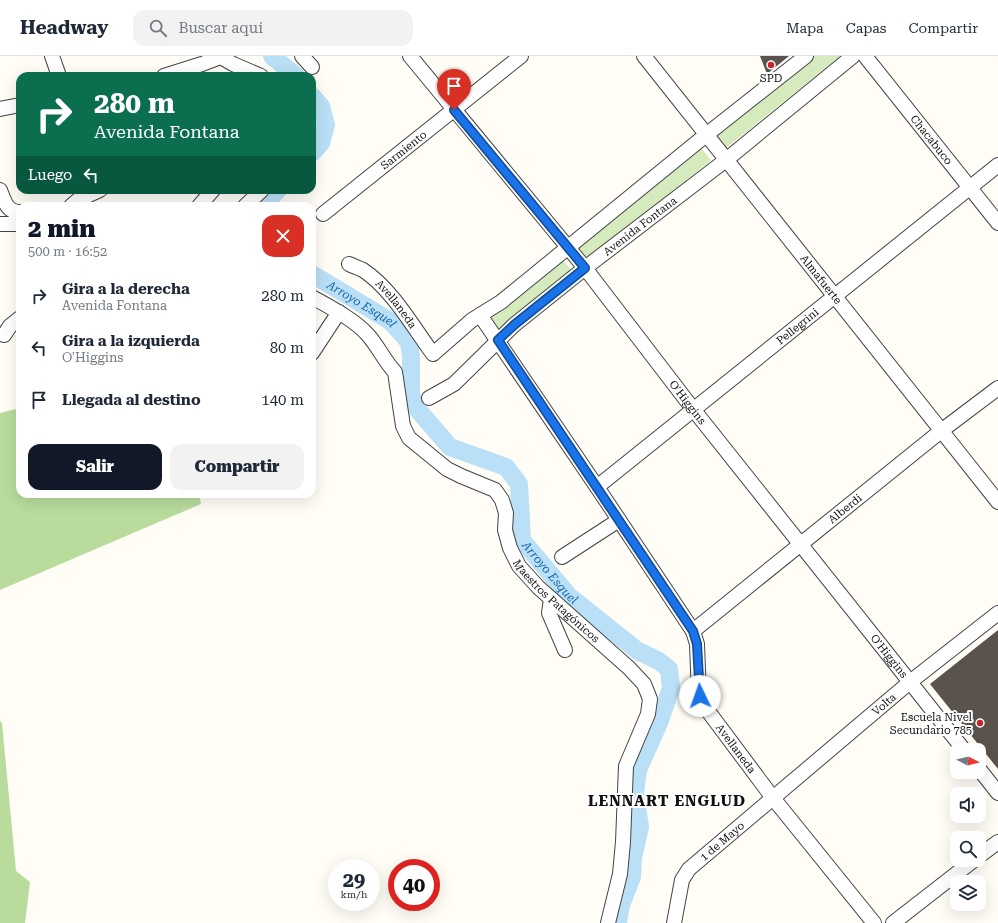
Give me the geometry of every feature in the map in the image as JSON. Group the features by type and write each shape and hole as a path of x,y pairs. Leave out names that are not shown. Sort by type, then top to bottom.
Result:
{"street":[{"path":"52,56 58,72"},
{"path":"181,72 220,56 253,72"},
{"path":"302,56 312,67"},
{"name":"O'Higgins","path":"410,56 585,268 693,409 958,743"},
{"name":"Sarmiento","path":"323,214 521,56"},
{"name":"Almafuerte","path":"644,56 998,502"},
{"path":"480,315 501,302 706,135 806,56"},
{"name":"Avenida Fontana","path":"429,398 454,384 514,325 585,268 726,160 853,56"},
{"name":"Chacabuco","path":"866,56 998,223"},
{"path":"0,109 16,106"},
{"name":"Pellegrini","path":"597,487 998,166"},
{"path":"0,190 8,208 16,212"},
{"path":"76,202 92,194"},
{"path":"203,202 210,194"},
{"path":"249,202 258,194"},
{"path":"0,224 16,224"},
{"name":"Avellaneda","path":"349,264 363,270 383,287 433,354 472,320 480,315 693,631 697,644 700,696 709,713 773,798 874,923"},
{"name":"Maestros Patagónicos","path":"316,299 339,312 367,333 378,347 390,368 396,372 403,426 409,438 447,469 495,490 502,500 506,513 505,530 510,548 519,566 538,587 629,668 644,684 650,699 648,714 626,766 623,842 620,874 608,923"},
{"path":"316,347 339,312"},
{"path":"4,335 10,326 16,321"},
{"name":"Alberdi","path":"693,631 941,431 998,388"},
{"path":"562,557 619,520"},
{"path":"551,598 549,613 564,650"},
{"name":"Volta","path":"773,798 910,682 998,614"},
{"path":"986,778 998,793"},
{"name":"1 de Mayo","path":"674,923 682,880 689,869 773,798"},
{"path":"986,851 998,842"},
{"path":"894,923 965,867"}],"green space":[{"path":"813,56 840,56 725,149 714,135"},
{"path":"700,147 711,160 586,261 576,248"},
{"path":"562,259 573,272 500,330 490,317"},
{"path":"16,409 16,498 200,498 201,504 0,590 0,413"},
{"path":"0,721 2,723 16,871 30,882 25,923 0,923"}],"building":[{"name":"SPD","path":"760,56 789,56 767,74"},
{"path":"998,630 998,769 986,754 986,743 977,743 930,684"}],"waterway":[{"name":"Arroyo Esquel","path":"272,56 291,72"},
{"name":"Arroyo Esquel","path":"316,100 321,106 326,125 321,143 316,149"},
{"name":"Arroyo Esquel","path":"267,202 274,194"},
{"name":"Arroyo Esquel","path":"316,276 390,321 409,342 411,357 411,395 418,410 450,447 506,467 519,484 522,540 569,596 638,651 659,661 669,669 671,688 659,723 638,770 635,793 640,827 633,858 632,877 621,905 618,923"}],"place":[{"name":"SPD","path":"771,65"},
{"name":"Escuela Nivel Secundario 785","path":"980,723"}],"district":[{"name":"LENNART ENGLUD","path":"667,801"}],"route":[{"path":"454,110 585,268 514,325 498,340 693,631 697,644 700,696"}]}
